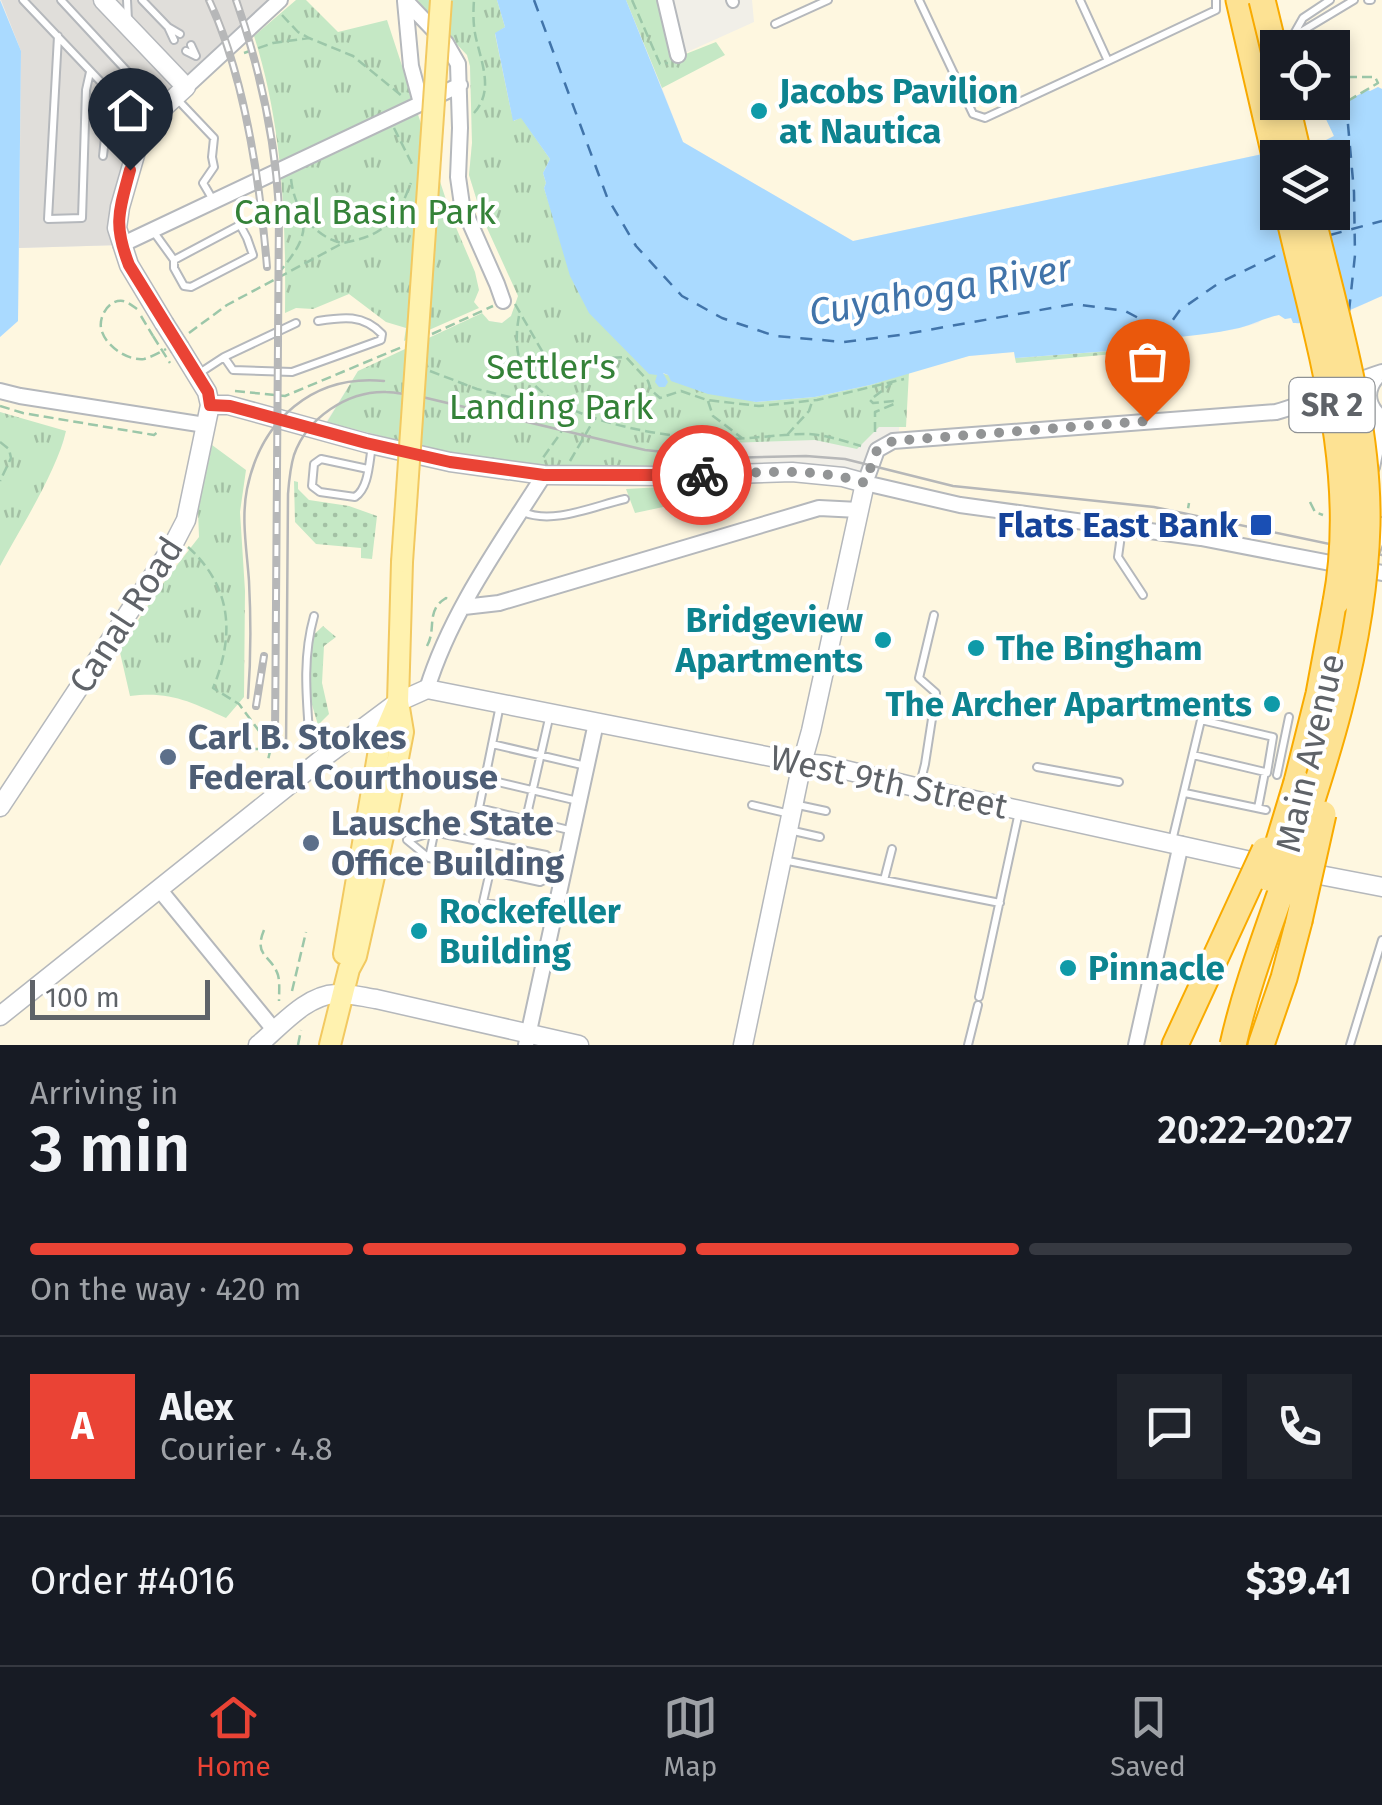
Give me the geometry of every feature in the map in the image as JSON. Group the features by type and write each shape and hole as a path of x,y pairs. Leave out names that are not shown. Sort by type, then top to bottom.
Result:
{"highway":[{"path":"1238,0 1271,140"},
{"path":"1262,0 1269,30"},
{"name":"SR 2","path":"1216,1045 1228,996 1274,863 1285,778 1308,744 1339,586 1344,507 1340,453 1292,230"},
{"name":"SR 2","path":"1233,1045 1245,998 1316,788 1342,692 1362,588 1367,526 1362,444 1315,230"},
{"path":"1262,1045 1299,921 1332,770 1342,692"},
{"path":"1175,1045 1285,778"},
{"path":"1272,1045 1284,978"}],"main road":[{"path":"330,1045 349,969 356,956 403,732 398,702 402,562 441,0"},
{"path":"349,969 343,958 360,852 380,744 398,702"}],"street":[{"path":"103,0 180,92"},
{"path":"405,0 446,43 458,64 458,177 462,205 503,301"},
{"path":"405,0 411,66 421,103"},
{"path":"664,0 678,55"},
{"path":"1252,0 1264,30"},
{"path":"279,4 201,62 180,92 141,121 120,207 117,228 129,265 159,330 197,375 208,392 210,405 230,406 450,462 669,476 792,472 843,477 960,505 1225,542 1382,573"},
{"path":"121,245 460,84"},
{"path":"743,1045 865,483 877,450 893,441 1276,412 1382,372"},
{"path":"1381,418 1369,398 1372,383 1382,372"},
{"path":"1338,387 1359,390 1369,398"},
{"path":"0,391 205,425"},
{"name":"Canal Road","path":"0,807 180,534 210,405"},
{"name":"Main Avenue","path":"1281,868 1317,775 1356,567 1354,530 1381,418"},
{"path":"0,1016 323,758 398,702 427,689 458,604 470,592 522,511 541,469"},
{"path":"458,604 499,603 819,508 859,510"},
{"name":"Main Avenue","path":"1356,567 1382,524"},
{"name":"West 9th Street","path":"427,689 802,763 826,764 919,788 1382,887"},
{"path":"528,1040 596,723"},
{"path":"1136,1045 1177,843"},
{"path":"1224,1045 1281,868"},
{"path":"159,889 275,1031"},
{"path":"258,1045 306,1004 327,995 342,994 376,999 528,1040 578,1045"}],"lane":[{"path":"23,0 141,121"},
{"path":"62,0 137,82 108,112 103,156"},
{"path":"127,0 128,26"},
{"path":"142,0 177,37"},
{"path":"775,24 828,0"},
{"path":"1080,0 1108,61"},
{"path":"922,1 973,114 986,118 1216,10 1216,0"},
{"path":"1297,30 1303,18 1330,0"},
{"path":"1304,30 1354,0"},
{"path":"58,36 48,219 82,218 86,90 90,72"},
{"path":"188,48 201,62"},
{"path":"180,92 214,138 214,167 204,183 214,201"},
{"path":"152,230 188,288 253,255 240,225 174,260"},
{"path":"224,357 234,370 292,372 380,340 382,334 349,316 318,321"},
{"path":"197,375 224,357 296,323"},
{"path":"368,469 321,459 314,464 312,486 320,492 356,497 363,491 368,469 372,444"},
{"path":"522,511 532,516 550,516 625,498"},
{"path":"1122,527 1118,556 1142,595"},
{"path":"919,788 936,694 920,678 934,615"},
{"path":"309,732 306,642 314,616"},
{"path":"500,704 479,808 573,831"},
{"path":"526,819 550,713"},
{"path":"1193,754 1285,778 1289,717"},
{"path":"1177,843 1185,793 1201,720 1273,737 1262,809 1185,793"},
{"path":"492,744 587,766"},
{"path":"1037,768 1119,782"},
{"path":"485,779 580,801"},
{"path":"752,805 791,816 820,837"},
{"path":"968,1045 1020,809"},
{"path":"791,816 826,810"},
{"path":"383,836 406,840 434,832 546,855 565,870 540,882 429,858 406,840"},
{"path":"429,858 434,832"},
{"path":"884,880 892,849"},
{"path":"540,882 546,855"},
{"path":"782,860 1000,903"},
{"path":"490,871 483,902 535,913"},
{"path":"1350,1045 1382,940"}],"path":[{"path":"469,118 485,95 474,0"},
{"path":"632,0 660,64 671,62 678,55"},
{"path":"279,4 298,32 353,56 404,98"},
{"path":"243,54 309,38"},
{"path":"1350,77 1374,77 1378,84 1350,100"},
{"path":"178,348 126,301 117,301 104,312 100,325 106,339 130,358 142,359 178,348 227,305 343,243 362,239 384,227 398,214 414,175 413,164 394,126"},
{"path":"275,278 306,226 290,176"},
{"path":"302,214 330,240 343,243"},
{"path":"434,333 503,301"},
{"path":"861,446 808,434 720,439 654,433 595,418 550,398 529,380 518,353 520,312 550,365 557,369 579,369 606,358 626,357 660,398 681,390 708,400 759,406 812,400 904,379"},
{"path":"233,391 285,396 402,347"},
{"path":"419,367 477,389 572,408"},
{"path":"875,432 876,412 895,401 870,400 893,382"},
{"path":"708,400 713,416 743,438"},
{"path":"786,436 809,411 812,400"},
{"path":"0,406 154,435"},
{"path":"541,469 572,408"},
{"path":"567,467 595,418"},
{"path":"0,442 10,449 11,458 0,480"},
{"path":"1310,502 1315,512"},
{"path":"1183,520 1189,503"},
{"path":"199,557 217,583 228,626 221,669 213,688 239,704 271,748 268,760"},
{"path":"426,646 438,603 446,598 458,604"},
{"path":"264,930 259,946 277,970 279,1001"},
{"path":"292,991 306,932"},
{"path":"298,1045 301,1030"}],"shaded area":[{"path":"1,0 280,0 141,134 121,245 19,248 21,51"},
{"path":"280,0 418,0 467,55 472,143 469,175 482,217 519,296 511,316 502,323 489,321 358,371 321,430 450,462 865,483 877,450 898,440 904,379 909,372 969,356 1015,352 1016,358 1123,350 1123,342 1232,330 1279,315 1285,319 1349,311 1382,296 1382,1045 0,1045 0,566 42,487 65,432 0,412 0,337 18,321 19,248 121,245 141,134"},
{"path":"752,0 1382,0 1382,89 1368,90 1350,99 1350,30 1260,30 1260,120 1327,120 1334,136 1326,140 1260,140 1258,155 853,241 683,142 654,67 754,22"}],"green space":[{"name":"Canal Basin Park","path":"296,0 306,0 338,32 387,20 452,218 475,272 479,290 474,302 479,308 404,341 406,328 386,322 349,294 313,309 296,308 285,313 281,173 271,104 254,36"},
{"name":"Settler's Landing Park","path":"418,0 497,0 505,27 495,34 511,111 514,121 521,117 550,159 543,173 544,188 555,222 661,373 756,402 815,397 909,372 906,427 879,427 857,449 815,440 686,441 677,464 579,468 463,454 327,422 358,371 482,313 489,321 502,323 511,316 518,296 482,217 469,175 472,143 467,55"},
{"path":"626,0 657,0 673,59 716,42 725,55 662,88"},
{"path":"1124,350 1016,363 1015,358"},
{"path":"0,412 66,431 46,482 0,566"},
{"path":"212,445 246,470 240,512 245,591 244,697 226,718 169,697 130,696 119,648 199,537 198,510"},
{"path":"294,481 309,500 349,506 377,516 372,559 361,558 361,548 316,544 295,522"},
{"path":"662,487 668,506 635,513 626,489"},
{"path":"323,626 336,637 324,646 322,683 329,714 318,725 305,681 306,642"}],"water":[{"path":"0,0 21,51 18,321 0,337"},
{"name":"Cuyahoga River","path":"497,0 626,0 683,142 853,241 1260,154 1260,230 1350,230 1350,140 1326,140 1334,136 1326,120 1350,120 1350,99 1378,87 1382,89 1382,296 1316,321 1293,323 1291,318 1279,315 1220,332 1123,341 1123,350 1015,358 1014,352 969,356 815,397 756,402 708,394 671,381 663,373 668,382 659,387 655,382 657,375 649,374 589,313 570,276 544,188 543,173 550,159 521,118 513,121 495,33 505,27"}],"ferry route":[{"path":"534,0 607,197 636,246 682,296 722,318 775,336 844,342 1074,304 1125,311 1148,323 1160,338 1180,310 1219,283 1285,251"},
{"path":"1348,120 1355,255 1349,311"},
{"path":"1330,235 1382,221"}],"tram line":[{"path":"248,698 250,610 245,512 254,464 278,423 313,394 335,385 384,381"},
{"path":"286,750 288,494 293,460 308,429 330,409 371,393 418,396 645,450 722,458 845,459 953,486 1154,507 1382,555"}],"railway":[{"path":"209,0 232,62 249,131 267,267"},
{"path":"236,0 265,103 279,209 275,736"},
{"path":"256,706 264,656"}],"way so far":[{"path":"702,475 818,473 865,483 877,450 893,441 1147,421"}],"place":[{"name":"Jacobs Pavilion at Nautica","path":"759,111"},
{"name":"Flats East Bank","path":"1261,525"},
{"name":"Bridgeview Apartments","path":"883,640"},
{"name":"The Bingham","path":"976,648"},
{"name":"The Archer Apartments","path":"1272,704"},
{"name":"Carl B. Stokes Federal Courthouse","path":"168,757"},
{"name":"Lausche State Office Building","path":"311,843"},
{"name":"Rockefeller Building","path":"419,931"},
{"name":"Pinnacle","path":"1068,968"}],"route":[{"path":"130,170 117,228 121,245 129,265 208,392 210,405 230,406 366,443 478,466 544,475 702,475"}]}
